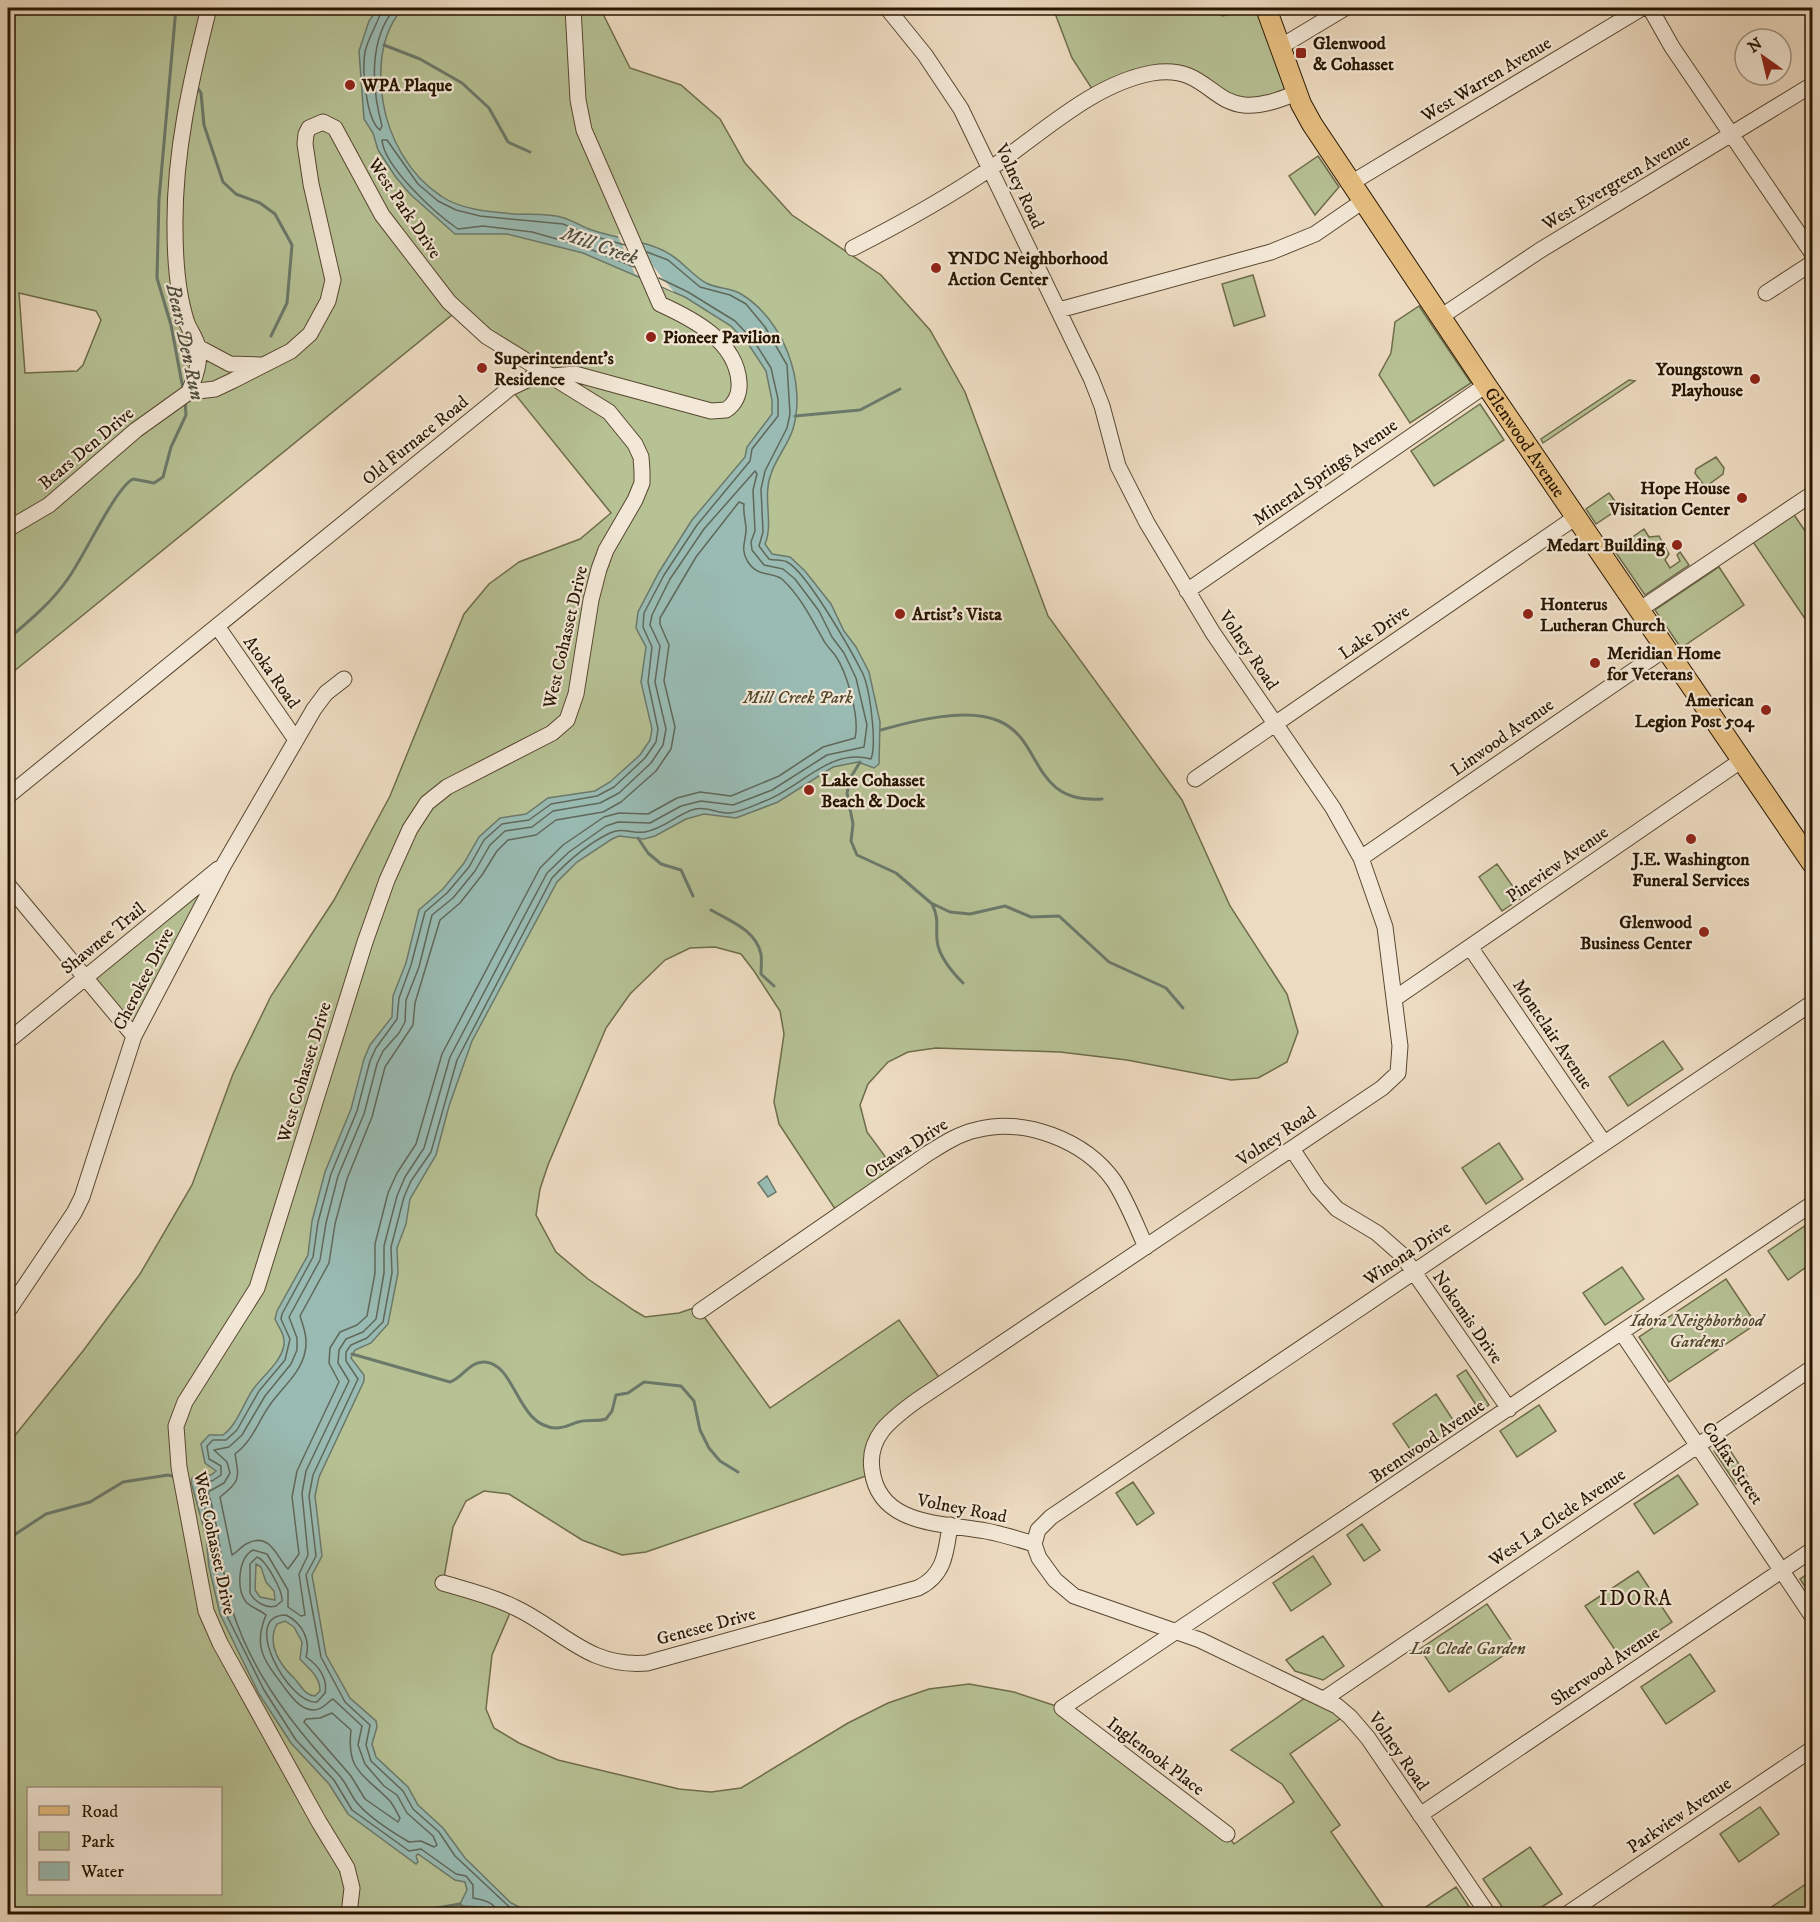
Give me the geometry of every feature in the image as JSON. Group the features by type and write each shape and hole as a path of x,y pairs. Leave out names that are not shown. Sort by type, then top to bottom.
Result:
{"main road":[{"name":"Glenwood Avenue","path":"1266,8 1297,93 1312,124 1486,385 1812,862"}],"street":[{"path":"188,393 195,377 198,347 187,322 180,290 175,227 177,176 186,111 209,8"},
{"name":"Old Furnace Road","path":"8,796 510,388 531,378 568,374 591,377 711,411 724,411 731,407 737,399 740,384 734,361 715,338 694,320 660,304 593,153 580,115 573,8"},
{"name":"Volney Road","path":"886,8 950,90 991,168 1102,405 1118,466 1126,483 1187,591 1333,808 1361,858 1385,927 1401,1058 1398,1073 1383,1088 916,1401 883,1427 877,1436 871,1462 880,1495 903,1515 989,1531 1034,1544 1042,1563 1074,1596 1179,1632 1324,1699 1350,1717 1488,1914"},
{"path":"1280,47 1346,8"},
{"name":"West Warren Avenue","path":"1351,183 1642,8"},
{"path":"1650,8 1661,30 1812,253"},
{"path":"853,248 918,213 991,168 1106,90 1152,73 1167,72 1191,76 1230,100 1244,105 1263,104 1297,93"},
{"name":"West Evergreen Avenue","path":"1442,316 1539,251 1812,85"},
{"name":"West Park Drive","path":"188,393 215,389 291,351 310,334 331,294 331,263 311,184 305,144 309,128 323,122 335,128 382,215 449,302 486,336 549,376"},
{"path":"1059,310 1271,252 1315,234 1364,201"},
{"path":"1766,293 1812,263"},
{"name":"West Park Drive","path":"198,347 230,364 261,364"},
{"name":"West Cohasset Drive","path":"349,1914 352,1888 347,1868 319,1822 206,1611 175,1435 180,1414 256,1288 365,942 410,828 427,803 447,787 552,733 567,720 572,711 599,569 606,550 635,500 642,483 642,471 641,457 618,420 549,376"},
{"name":"Mineral Springs Avenue","path":"1187,591 1486,385"},
{"name":"Bears Den Drive","path":"8,529 49,505 148,421 188,393"},
{"path":"1639,610 1812,494"},
{"name":"Lake Drive","path":"1195,779 1576,517"},
{"name":"Atoka Road","path":"217,626 296,740"},
{"name":"Linwood Avenue","path":"1361,858 1665,649"},
{"name":"Cherokee Drive","path":"8,1311 74,1213 82,1197 134,1036 223,866 320,700 344,679"},
{"name":"Pineview Avenue","path":"1394,999 1742,760"},
{"name":"Shawnee Trail","path":"8,1041 223,866"},
{"path":"8,885 134,1036"},
{"name":"Montclair Avenue","path":"1470,947 1604,1143"},
{"name":"Winona Drive","path":"1034,1544 1038,1530 1051,1517 1812,1003"},
{"name":"Ottawa Drive","path":"700,1311 927,1154 956,1137 988,1127 1025,1128 1048,1134 1079,1149 1114,1182 1146,1247"},
{"name":"Nokomis Drive","path":"1292,1149 1330,1202 1394,1247 1414,1272 1509,1410"},
{"name":"Brentwood Avenue","path":"1062,1708 1179,1632 1812,1204"},
{"name":"Colfax Street","path":"1622,1333 1812,1616"},
{"name":"West La Clede Avenue","path":"1324,1699 1812,1368"},
{"name":"Genesee Drive","path":"443,1583 513,1606 595,1657 615,1663 647,1663 918,1588 932,1579 942,1567 950,1525"},
{"name":"Sherwood Avenue","path":"1420,1815 1812,1550"},
{"name":"Inglenook Place","path":"1062,1708 1227,1834"},
{"name":"Parkview Avenue","path":"1567,1914 1812,1749"}],"green space":[{"name":"Mill Creek Park","path":"8,8 600,8 630,68 681,85 720,119 745,163 792,215 881,275 930,330 965,392 1048,616 1182,800 1230,906 1287,994 1298,1032 1287,1062 1258,1078 1231,1080 1127,1060 1060,1052 936,1048 908,1052 888,1062 868,1084 860,1105 867,1132 898,1174 839,1215 779,1124 774,1102 784,1034 780,1011 754,971 741,954 715,947 690,948 665,960 630,994 606,1028 548,1165 540,1189 536,1215 556,1252 588,1279 645,1317 679,1313 697,1307 770,1408 899,1320 943,1383 883,1427 872,1474 646,1552 622,1555 582,1540 509,1494 484,1491 466,1501 453,1527 443,1583 513,1606 492,1655 486,1709 494,1728 519,1743 558,1760 679,1789 711,1792 741,1788 848,1723 888,1703 929,1689 969,1684 1014,1692 1062,1708 1227,1834 1234,1844 1294,1802 1282,1784 1231,1750 1312,1693 1347,1714 1290,1754 1340,1825 1331,1832 1388,1914 8,1914 8,1444 83,1351 140,1274 192,1185 233,1074 271,996 334,900 390,796 464,614 489,584 519,562 580,539 611,513 510,388 548,376 457,311 8,676","holes":["19,293 96,311 101,320 83,365 77,371 25,373"]},
{"path":"1053,8 1208,8 1223,16 1248,8 1266,8 1297,93 1253,105 1179,73 1096,95 1072,58"},
{"path":"1318,156 1339,187 1315,215 1289,176"},
{"path":"1253,275 1265,316 1234,326 1222,284"},
{"path":"1419,306 1471,383 1410,423 1379,375 1391,353 1395,322"},
{"path":"1629,380 1635,381 1543,443 1541,439"},
{"path":"1480,404 1504,440 1434,486 1411,451"},
{"path":"1716,457 1724,468 1723,474 1708,485 1703,484 1695,473 1696,469"},
{"path":"1609,493 1620,508 1596,524 1586,509"},
{"path":"1790,509 1812,541 1812,629 1749,536"},
{"path":"1644,529 1649,537 1659,536 1669,554 1665,560 1670,568 1680,561 1677,555 1680,552 1689,565 1645,595 1614,550"},
{"path":"1719,567 1744,605 1681,648 1655,610"},
{"path":"1497,864 1521,898 1502,911 1479,877"},
{"path":"223,866 134,1036 85,978"},
{"path":"1663,1041 1683,1069 1628,1106 1609,1077"},
{"path":"1499,1143 1523,1179 1486,1204 1462,1168"},
{"path":"1812,1221 1812,1263 1788,1280 1768,1251"},
{"path":"1622,1267 1644,1299 1605,1325 1583,1293"},
{"name":"Idora Neighborhood Gardens","path":"1726,1279 1756,1324 1669,1382 1639,1337"},
{"path":"1466,1370 1489,1405 1480,1411 1457,1376"},
{"path":"1436,1394 1457,1426 1414,1455 1393,1424"},
{"path":"1539,1405 1556,1431 1517,1457 1500,1431"},
{"path":"1725,1443 1747,1476 1736,1484 1714,1451"},
{"path":"1678,1475 1698,1504 1654,1534 1634,1504"},
{"path":"1133,1482 1154,1513 1137,1525 1116,1493"},
{"path":"1362,1524 1380,1550 1364,1561 1347,1535"},
{"path":"1313,1556 1331,1584 1291,1611 1273,1583"},
{"path":"1638,1571 1672,1622 1620,1657 1585,1606"},
{"path":"1812,1571 1812,1597 1800,1579"},
{"name":"La Clede Garden","path":"1487,1604 1516,1647 1449,1692 1420,1649"},
{"path":"1323,1636 1344,1666 1323,1680 1295,1671 1286,1660"},
{"path":"1690,1654 1715,1691 1666,1724 1641,1687"},
{"path":"1760,1807 1779,1834 1739,1862 1720,1834"},
{"path":"1530,1847 1562,1894 1531,1914 1507,1914 1483,1879"},
{"path":"1812,1880 1812,1914 1761,1914"},
{"path":"1456,1887 1474,1914 1415,1914"}],"water":[{"name":"Mill Creek","path":"378,8 403,8 389,29 382,52 383,102 390,129 402,155 419,178 441,196 476,210 558,216 586,228 652,246 676,258 706,283 741,294 769,319 780,335 794,372 797,411 791,435 773,468 769,483 768,527 765,544 772,554 790,557 805,571 831,604 844,631 856,647 869,672 880,722 879,764 874,768 858,762 833,767 778,802 736,818 704,814 686,819 655,836 644,839 619,836 577,862 557,882 472,1041 449,1106 436,1155 410,1199 406,1224 397,1248 398,1273 388,1324 371,1343 355,1350 351,1358 364,1375 364,1381 319,1477 315,1496 322,1556 312,1575 326,1655 350,1698 376,1721 377,1727 372,1744 376,1757 408,1787 418,1805 443,1828 465,1858 511,1903 534,1914 493,1914 484,1907 461,1906 467,1890 465,1882 455,1880 418,1854 416,1864 348,1814 329,1784 291,1743 259,1694 220,1614 209,1567 206,1536 191,1482 192,1478 198,1474 211,1475 216,1471 205,1463 201,1444 209,1435 223,1435 228,1430 254,1388 276,1363 282,1351 284,1341 275,1319 277,1311 308,1255 312,1221 325,1172 351,1109 370,1045 392,1017 393,996 406,963 419,910 443,889 464,863 479,837 500,818 526,814 548,798 595,791 610,782 640,755 650,740 652,729 641,682 646,647 636,628 638,612 659,572 692,520 745,457 747,447 772,414 772,400 766,371 749,345 731,326 685,297 583,253 507,234 455,234 410,194 378,150 373,133 364,119 359,51 369,21","holes":["256,1564 261,1567 266,1582 274,1591 275,1600 260,1597 255,1590","285,1621 294,1627 302,1642 300,1659 318,1681 320,1691 315,1696 303,1689 276,1654 274,1632 277,1624"]},
{"path":"767,1176 776,1192 768,1197 758,1183"}],"pier":[{"path":"617,234 639,240 652,265 674,292 635,274"}],"waterway":[{"name":"Bears Den Run","path":"176,8 159,199 157,278 171,325 183,389"},
{"path":"384,45 420,59 462,83 489,108 508,142 530,152"},
{"path":"197,87 201,93 204,125 223,182 236,194 260,203 275,214 292,245 287,303 271,336"},
{"path":"795,416 860,410 900,389"},
{"name":"Bears Den Run","path":"8,639 61,588 74,570 108,509 126,485 133,479 154,483 163,477 171,447 186,415 185,401"},
{"path":"881,730 956,715 986,717 999,721 1013,730 1024,742 1040,769 1062,792 1079,798 1102,799"},
{"path":"860,762 851,777 847,793 853,824 851,841 857,855 896,873 931,903 950,912 970,914 1005,906 1031,917 1059,916 1109,962 1166,988 1183,1008"},
{"path":"638,838 648,853 661,864 681,870 693,896"},
{"path":"932,904 937,921 937,940 940,951 948,966 963,983"},
{"path":"711,910 741,927 754,939 761,954 761,974 774,986"},
{"path":"352,1354 450,1382 479,1362 495,1365 504,1373 533,1418 543,1425 556,1428 581,1421 606,1419 612,1411 616,1395 628,1393 644,1382 681,1386 694,1401 700,1430 709,1448 720,1461 738,1472"},
{"path":"8,1539 46,1514 90,1502 123,1482 168,1475 176,1477"},
{"path":"423,1914 431,1909 460,1904"},
{"path":"462,1906 462,1914"}],"place":[{"name":"Glenwood & Cohasset","path":"1301,53"},
{"name":"WPA Plaque","path":"350,85"},
{"name":"YNDC Neighborhood Action Center","path":"936,268"},
{"name":"Pioneer Pavilion","path":"651,337"},
{"name":"Superintendent's Residence","path":"482,368"},
{"name":"Youngstown Playhouse","path":"1755,379"},
{"name":"Hope House Visitation Center","path":"1742,498"},
{"name":"Medart Building","path":"1677,545"},
{"name":"Artist's Vista","path":"900,614"},
{"name":"Honterus Lutheran Church","path":"1528,614"},
{"name":"Meridian Home for Veterans","path":"1595,663"},
{"name":"American Legion Post 504","path":"1766,710"},
{"name":"Lake Cohasset Beach & Dock","path":"809,790"},
{"name":"J.E. Washington Funeral Services","path":"1691,839"},
{"name":"Glenwood Business Center","path":"1704,932"}],"district":[{"name":"IDORA","path":"1636,1598"}]}
